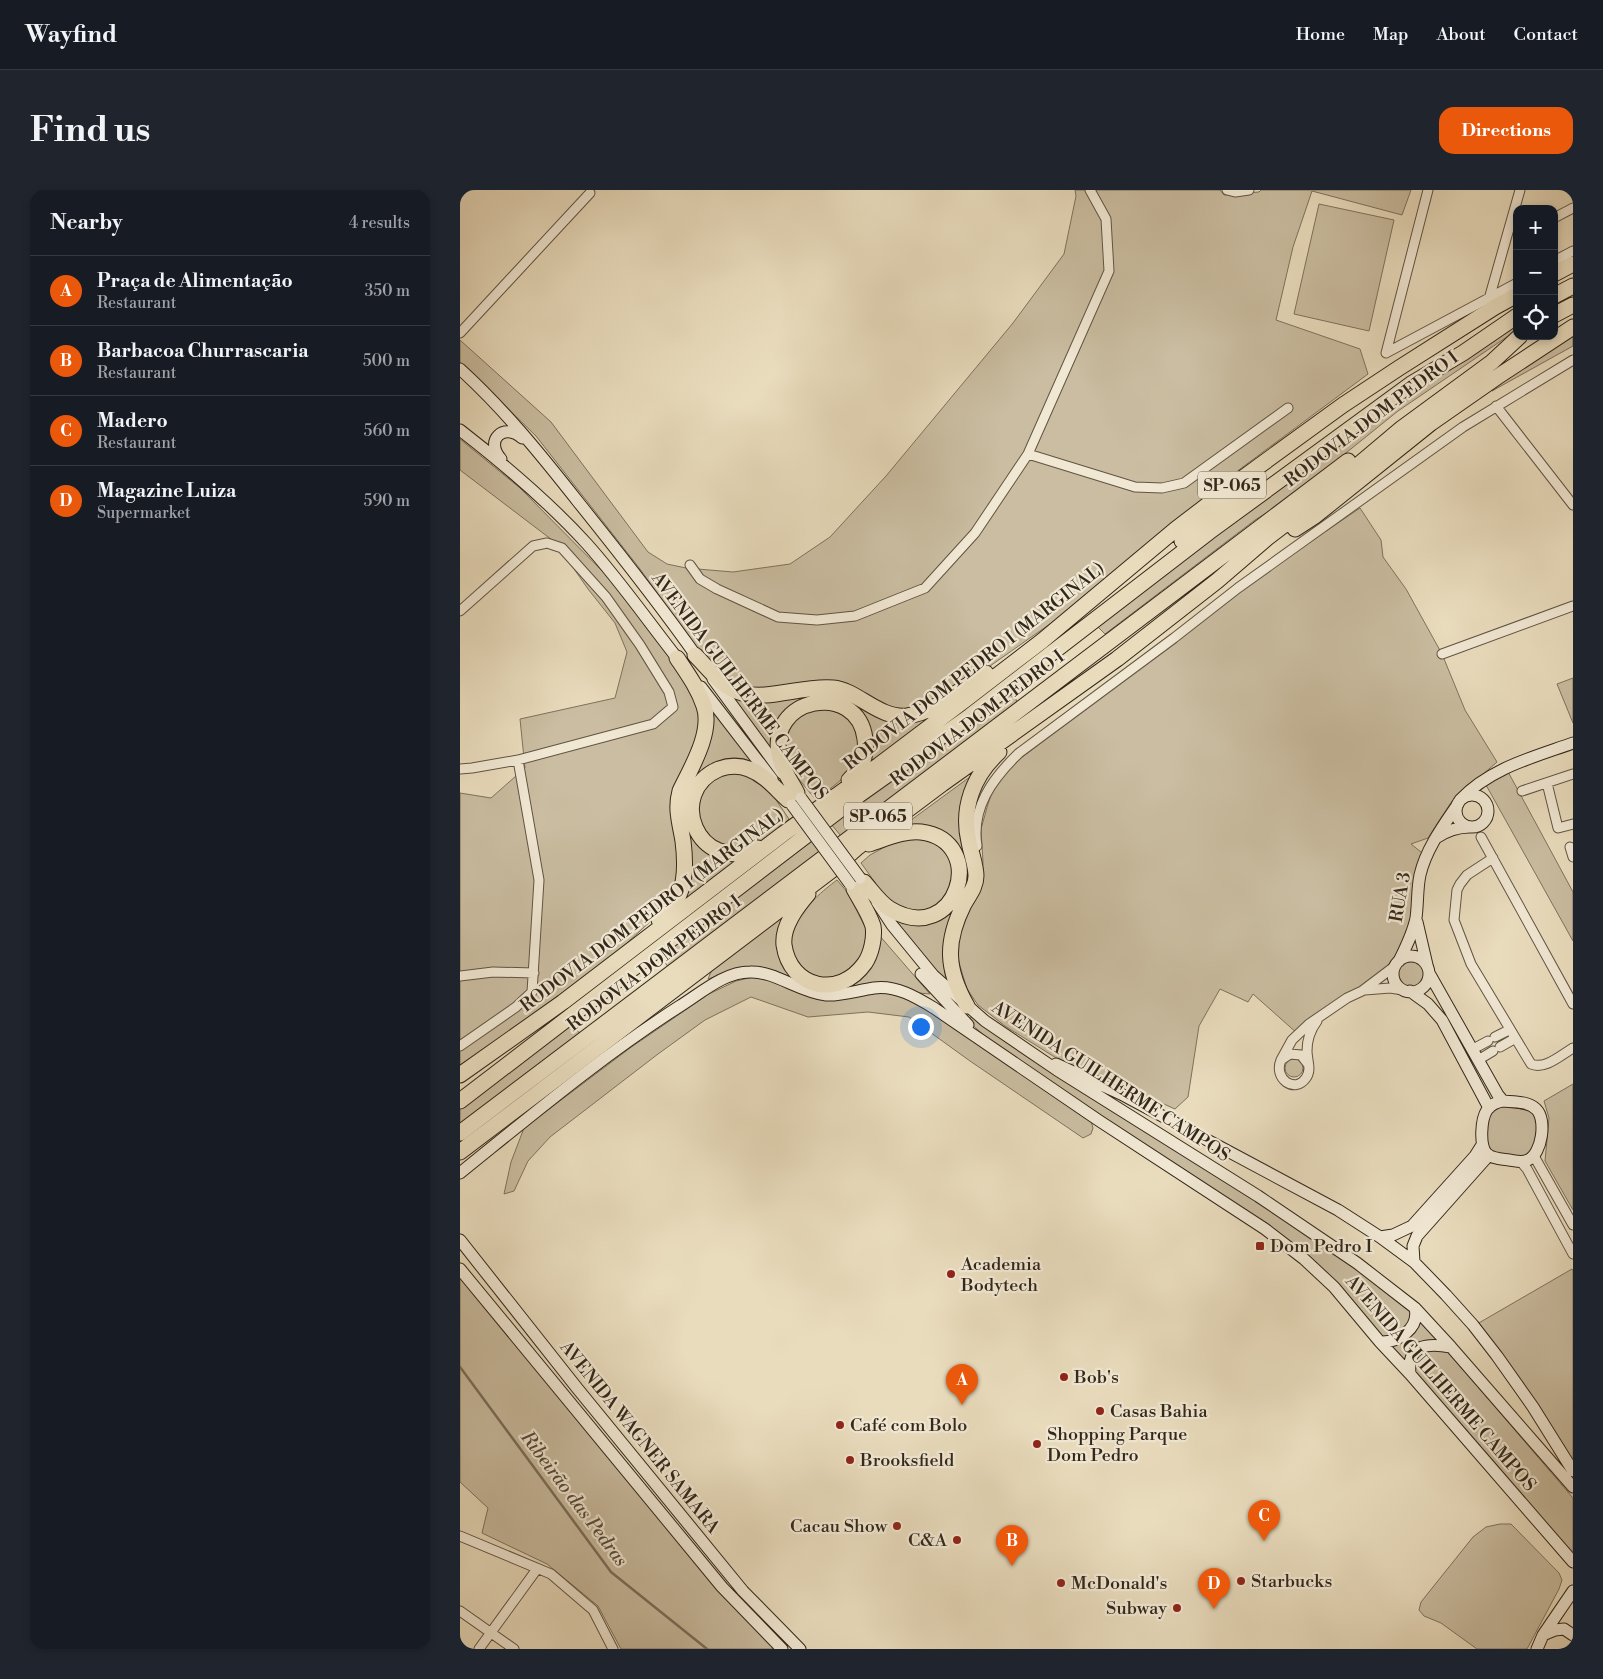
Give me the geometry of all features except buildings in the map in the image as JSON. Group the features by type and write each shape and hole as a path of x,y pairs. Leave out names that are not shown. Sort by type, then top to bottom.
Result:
{"highway":[{"path":"1558,272 1573,264"},
{"path":"1556,295 1573,286"},
{"name":"RODOVIA DOM PEDRO I (MARGINAL)","path":"460,1075 563,1002 783,834 880,765 1042,641 1176,529 1244,477 1341,406 1455,332 1513,297"},
{"path":"1558,313 1573,305"},
{"name":"RODOVIA DOM PEDRO I","path":"460,1101 860,795 970,716 1128,594 1411,384 1463,353 1513,319"},
{"path":"1217,581 1315,516 1438,418 1573,327"},
{"name":"RODOVIA DOM PEDRO I","path":"460,1133 1343,466 1400,418 1513,340"},
{"path":"1217,581 1267,538 1314,503 1402,428 1492,362 1515,340"},
{"path":"1128,594 1171,551 1341,406"},
{"name":"SP-065","path":"460,1152 832,870 858,847 942,784 1117,659 1217,581"},
{"path":"695,655 719,680 742,693 768,694 817,687 835,688 852,695 868,705 889,713 904,716 921,713 938,705 978,677 1042,641"},
{"path":"563,1002 602,966 659,920 671,907 679,895 682,886 683,841 677,810 678,800 680,791 704,737 706,716 699,693 677,658"},
{"path":"795,799 780,761 778,735 788,717 796,710 812,703 829,701 855,715 864,734 866,748 864,761 860,768 828,801"},
{"path":"967,1006 958,990 952,973 949,955 951,935 964,904 973,890 976,876 966,830 966,813 970,795 987,763 1035,719"},
{"path":"783,834 747,853 726,854 717,851 703,841 696,830 691,805 696,790 708,775 727,766 734,766 743,767 760,774 795,799"},
{"path":"857,883 889,908 903,916 918,919 930,917 941,912 951,902 957,891 960,876 959,865 954,853 946,843 935,836 921,832 902,834 858,847"},
{"path":"832,870 802,901 787,927 784,944 789,961 800,974 822,986 835,986 846,982 858,973 868,958 873,942 873,927 857,883"},
{"path":"460,1096 490,1078"}],"main road":[{"name":"AVENIDA GUILHERME CAMPOS","path":"460,369 507,416 540,454 620,555 695,655 795,799 921,974 965,1023 1000,1052"},
{"name":"AVENIDA GUILHERME CAMPOS","path":"460,430 510,469 541,497 587,544 677,658 795,799"},
{"path":"510,469 494,447 495,438 498,434 508,432 520,436 540,454"},
{"name":"RUA 3","path":"1397,964 1409,940 1416,917 1420,874 1426,856 1434,840 1459,802 1468,792 1491,775 1573,743"},
{"path":"1434,840 1449,831 1480,825 1484,822 1487,817 1485,791 1491,775"},
{"path":"1470,827 1461,822 1456,814 1459,802 1470,795 1475,795 1481,797 1487,806"},
{"name":"AVENIDA GUILHERME CAMPOS","path":"857,883 932,975 967,1006 1009,1038 1258,1196 1357,1262 1415,1308 1573,1487"},
{"path":"1407,991 1421,988 1428,979 1428,970 1416,917"},
{"path":"1489,1108 1442,1020 1428,1004 1398,986 1394,980 1393,973 1397,964 1411,956 1418,957 1423,961 1503,1101"},
{"name":"AVENIDA GUILHERME CAMPOS","path":"463,1171 514,1128 626,1042 719,981 749,972 763,973 796,987 828,995 877,988 894,989 914,996 1264,1229 1304,1259 1334,1287 1573,1562"},
{"path":"1035,1056 1070,1069 1121,1094 1338,1210 1380,1236 1414,1262 1473,1325 1497,1356 1533,1407 1573,1471"},
{"path":"1503,1101 1531,1105 1540,1114 1542,1121 1538,1148 1534,1156 1527,1161 1521,1162 1494,1158 1485,1150 1481,1139 1485,1113 1494,1104 1503,1101"},
{"path":"1380,1236 1393,1236 1412,1226 1475,1156 1485,1150"},
{"path":"1414,1262 1413,1246 1417,1236 1485,1150"},
{"name":"AVENIDA WAGNER SAMARA","path":"460,1240 582,1395 743,1591 800,1649"},
{"name":"AVENIDA WAGNER SAMARA","path":"460,1270 722,1587 782,1649"},
{"path":"1380,1342 1398,1340 1407,1332 1414,1324 1415,1308"},
{"path":"1410,1374 1411,1356 1420,1348 1428,1344 1451,1347"},
{"path":"1537,1649 1543,1635 1573,1591"},
{"path":"1543,1635 1555,1630 1564,1629 1573,1635"}],"street":[{"path":"690,565 700,578 716,589 778,617 817,620 855,616 925,588 975,533 1028,454 1109,271 1106,219 1090,190"},
{"path":"1227,190 1235,192 1249,190"},
{"path":"1428,190 1386,353 1513,285"},
{"path":"1489,299 1520,190"},
{"path":"460,333 590,194"},
{"path":"1558,216 1573,208"},
{"path":"1558,259 1573,251"},
{"path":"976,876 978,864 975,837 976,822 981,804 993,781 1019,754 1238,588 1463,427 1573,360"},
{"path":"1496,406 1573,505"},
{"path":"1028,454 1135,487 1162,488 1184,483 1288,408"},
{"path":"460,611 532,546 547,543 562,548 606,597 657,671 669,692 673,707 653,724 518,760 472,768 460,768"},
{"path":"1442,654 1573,606"},
{"path":"460,1046 516,1008 532,992 539,880 518,760"},
{"path":"1522,792 1573,774"},
{"path":"1547,783 1558,828 1573,824"},
{"path":"1481,837 1573,1004"},
{"path":"1570,847 1573,857"},
{"path":"1493,858 1467,875 1457,890 1454,920 1471,964 1508,1030 1531,1064 1536,1067 1542,1066 1573,1048"},
{"path":"1319,1018 1308,1041 1309,1071 1304,1080 1297,1084 1285,1082 1281,1078 1278,1066 1292,1040 1309,1024 1332,1007 1362,991 1397,964"},
{"path":"460,976 493,972 534,973"},
{"path":"1362,991 1390,988 1407,991"},
{"path":"1476,1054 1491,1039 1508,1030"},
{"path":"1476,1054 1497,1049 1514,1039"},
{"path":"1281,1060 1285,1056 1296,1054 1306,1059 1308,1064"},
{"path":"1534,1156 1573,1225"},
{"path":"1521,1162 1527,1169 1573,1254"},
{"path":"460,1536 552,1574 593,1610 613,1649"},
{"path":"479,1649 537,1568"},
{"path":"460,1611 514,1649"}],"shaded area":[{"path":"1075,190 1220,190 1224,195 1259,192 1261,190 1411,190 1402,215 1312,191 1293,247 1276,320 1360,349 1368,374 1228,478 1057,619 926,711 896,714 841,690 760,695 719,680 640,569 536,436 460,362 460,340 551,422 648,552 667,564 686,568 733,572 790,564 830,537 886,476 1013,323 1064,254 1076,196"},
{"path":"1319,204 1394,220 1369,331 1294,314"},
{"path":"1513,326 1513,333 1398,411 1290,498 1255,520 1105,634 1097,626 1200,545 1407,394"},
{"path":"1573,336 1573,346 1492,391 1521,367"},
{"path":"460,439 520,488 624,593 655,629 705,707 688,773 679,895 602,966 460,1065 460,793 491,798 525,768 520,719 615,698 627,652 615,623 588,589 556,543 460,470"},
{"path":"1360,508 1381,540 1383,557 1406,589 1442,654 1465,710 1497,762 1452,801 1428,838 1411,844 1426,856 1416,913 1399,961 1298,1034 1253,994 1248,1002 1220,989 1199,1026 1188,1097 1175,1109 1061,1061 1005,1026 978,1005 967,989 957,956 956,940 982,878 981,829 988,804 995,784 1021,758 1241,589"},
{"path":"1573,678 1573,723 1557,684"},
{"path":"829,693 850,699 865,711 884,720 907,722 930,719 866,767 864,724 807,700 772,751 733,698"},
{"path":"1007,693 1016,699 1017,704 841,836 831,824"},
{"path":"820,706 839,712 855,726 860,745 846,776 816,800 797,777 786,753 786,730 800,713"},
{"path":"714,714 720,717 758,765 703,775 693,836 712,854 737,861 683,903 682,811 713,723"},
{"path":"1506,768 1573,892 1573,941 1486,785"},
{"path":"978,771 974,778 973,875 944,965 946,980 924,958 893,916 924,923 936,919 951,909 956,847 909,827 907,823"},
{"path":"739,772 757,779 772,794 789,819 760,843 731,851 708,841 697,821 697,802 705,786 719,776"},
{"path":"905,836 924,837 940,844 950,855 954,869 953,884 947,897 937,907 923,911 899,906 880,889 861,863 870,855"},
{"path":"812,841 820,853 668,967 661,956"},
{"path":"837,880 848,893 869,935 865,958 847,976 825,983 807,973 795,958 791,945 792,933 805,909"},
{"path":"784,914 788,967 847,986 879,935 930,994 919,993 892,983 876,983 841,991 788,977 761,967 747,967 708,979 713,967"},
{"path":"1411,959 1421,964 1426,974 1421,984 1411,989 1401,984 1396,974 1401,964"},
{"path":"758,976 853,994 893,993 937,1012 1091,1121 1093,1128 1091,1134 1083,1138 909,1017 868,1012 808,1017 751,997 705,1020 550,1137 528,1161 514,1191 504,1194 511,1162 524,1128 630,1048 709,994 736,981"},
{"path":"971,1017 1354,1263 1413,1311 1405,1331 1380,1339 1302,1255 994,1044 969,1022"},
{"path":"572,1023 580,1034 460,1125 460,1108"},
{"path":"1290,1059 1298,1059 1303,1064 1301,1075 1290,1077 1285,1072 1285,1064"},
{"path":"1573,1084 1573,1210 1545,1161 1549,1118 1544,1101"},
{"path":"1503,1105 1531,1111 1538,1121 1534,1147 1525,1157 1505,1156 1490,1150 1486,1132 1488,1119 1493,1110"},
{"path":"1572,1269 1573,1461 1523,1384 1477,1324"},
{"path":"460,1274 716,1587 774,1649 621,1649 598,1606 547,1564 482,1533 488,1508 460,1482"},
{"path":"1419,1316 1445,1343 1428,1342 1407,1367 1385,1345"},
{"path":"1434,1349 1448,1352 1573,1498 1573,1553 1415,1374 1414,1362 1421,1352"},
{"path":"1511,1524 1559,1573 1562,1580 1527,1649 1477,1649 1441,1623 1424,1616 1419,1610 1421,1602 1473,1537 1486,1527"}],"waterway":[{"name":"Ribeirão das Pedras","path":"460,1367 611,1572 707,1649"}],"place":[{"name":"Dom Pedro I","path":"1260,1246"},
{"name":"Academia Bodytech","path":"951,1274"},
{"name":"Bob's","path":"1064,1377"},
{"name":"Praça de Alimentação","path":"962,1405"},
{"name":"Casas Bahia","path":"1100,1411"},
{"name":"Café com Bolo","path":"840,1425"},
{"name":"Shopping Parque Dom Pedro","path":"1037,1444"},
{"name":"Brooksfield","path":"850,1460"},
{"name":"Cacau Show","path":"897,1526"},
{"name":"C&A","path":"957,1540"},
{"name":"Madero","path":"1264,1541"},
{"name":"Barbacoa Churrascaria","path":"1012,1566"},
{"name":"Starbucks","path":"1241,1581"},
{"name":"McDonald's","path":"1061,1583"},
{"name":"Subway","path":"1177,1608"},
{"name":"Magazine Luiza","path":"1214,1609"}]}
